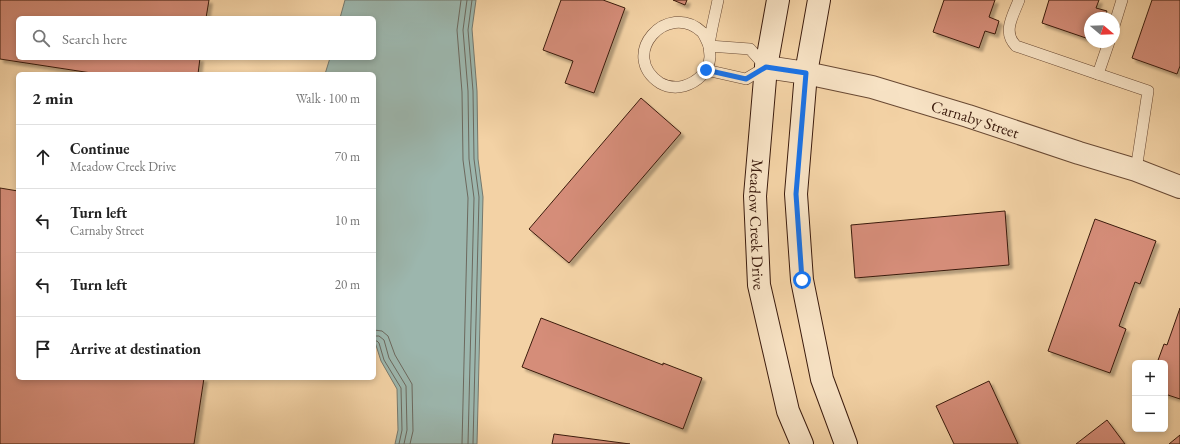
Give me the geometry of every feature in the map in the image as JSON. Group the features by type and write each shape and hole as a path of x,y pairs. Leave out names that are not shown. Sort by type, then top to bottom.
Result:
{"street":[{"name":"Meadow Creek Drive","path":"778,0 766,67 755,196 760,285 788,411 802,444"},
{"path":"820,0 806,73 796,194 802,280 822,379 846,444"},
{"name":"Carnaby Street","path":"766,67 806,73 872,87 1136,170 1180,187"}],"lane":[{"path":"709,46 703,33 693,24 680,21 666,22 654,29 647,40 644,54 646,67 654,78 665,86 678,88 692,84 700,78 706,70 710,58 709,46 718,0"},
{"path":"1019,0 1008,32 1011,40 1016,46 1148,91 1136,170"},
{"path":"1118,12 1122,0"},
{"path":"706,70 746,79 766,67 750,49 709,46"},
{"path":"1098,74 1107,48"}],"water":[{"path":"345,0 476,0 472,29 477,91 478,159 483,197 477,444 395,444 398,430 397,389 381,361 376,345 376,72 326,72 329,60 376,60 376,16 341,16"}],"building":[{"path":"0,0 209,0 206,16 16,16 16,60 200,60 198,72 85,72 0,59"},
{"path":"561,0 603,0 625,8 594,93 565,83 573,61 543,50"},
{"path":"673,0 687,0 685,5"},
{"path":"944,0 995,0 989,17 999,21 995,34 985,31 979,48 933,32"},
{"path":"1049,0 1099,0 1096,8 1107,11 1084,12 1084,37 1042,23"},
{"path":"1152,0 1180,0 1180,66 1177,74 1132,58"},
{"path":"641,98 681,133 569,263 529,229"},
{"path":"0,188 16,191 16,380 204,380 194,444 0,444"},
{"path":"1005,211 1009,265 855,278 851,225"},
{"path":"1095,219 1156,241 1140,284 1135,282 1119,326 1126,329 1110,373 1048,351"},
{"path":"1180,308 1180,399 1168,395 1168,360 1158,360 1164,344 1167,345"},
{"path":"541,318 663,365 663,363 702,378 683,429 522,367"},
{"path":"989,381 1018,444 954,444 936,406"},
{"path":"1107,420 1125,444 1076,444"},
{"path":"554,434 630,444 552,444"},
{"path":"1180,435 1180,444 1169,444"}],"route":[{"path":"706,70 746,79 766,67 806,73 796,194 802,280"}]}
